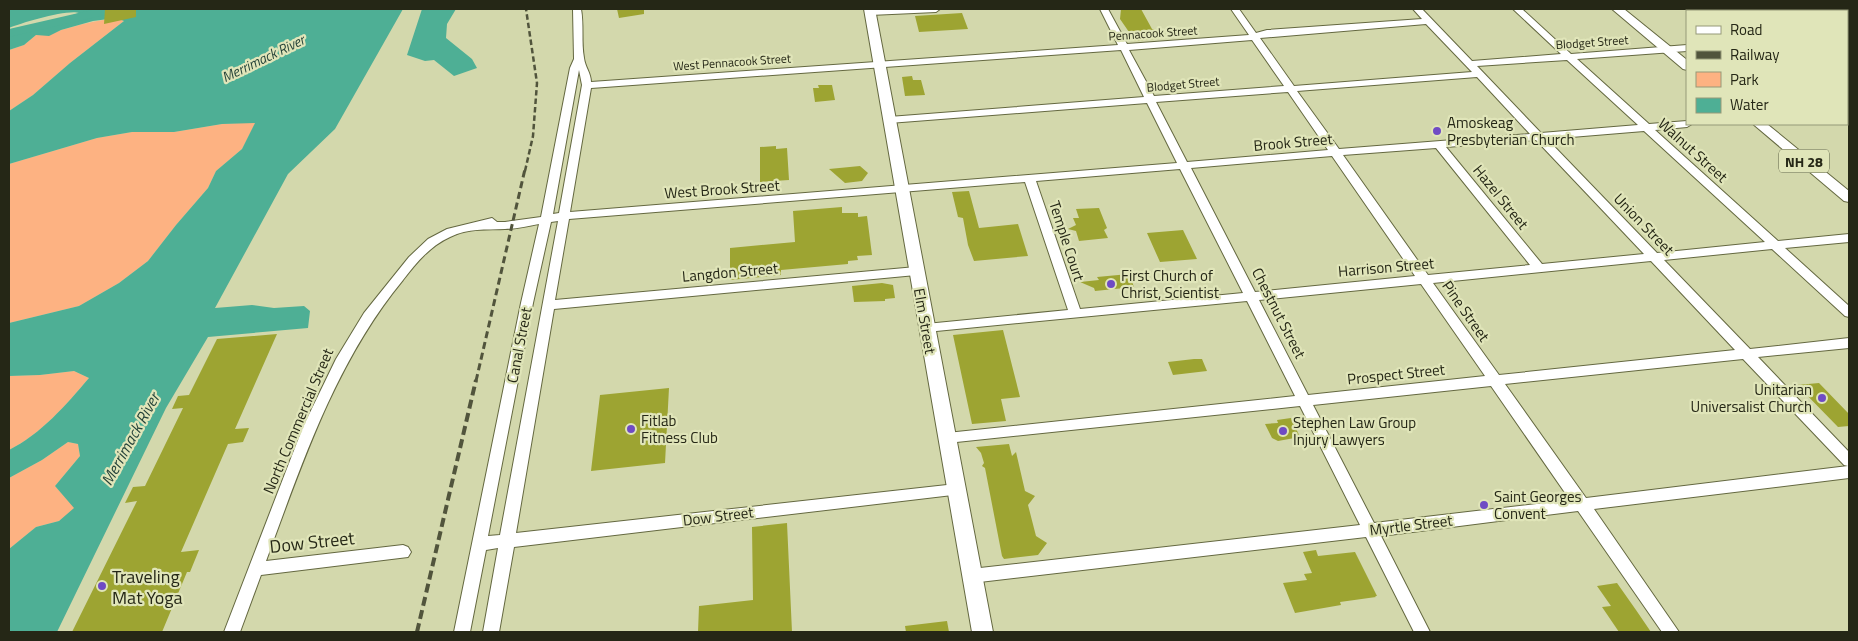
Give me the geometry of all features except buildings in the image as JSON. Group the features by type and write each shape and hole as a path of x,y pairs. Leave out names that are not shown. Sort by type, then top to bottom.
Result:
{"main road":[{"path":"1617,9 1686,65"},
{"name":"Elm Street","path":"869,10 971,576 983,632"},
{"name":"NH 28","path":"1760,125 1849,198"}],"street":[{"name":"Canal Street","path":"491,632 586,85 586,75 579,59 579,20 577,9"},
{"path":"869,10 936,9"},
{"name":"Chestnut Street","path":"1104,9 1422,632"},
{"name":"Pine Street","path":"1235,9 1671,632"},
{"name":"Union Street","path":"1417,9 1849,461"},
{"name":"Walnut Street","path":"1517,9 1849,313"},
{"name":"Pennacook Street","path":"879,64 1244,39 1267,33 1429,21"},
{"name":"Blodget Street","path":"1470,64 1686,48"},
{"name":"Canal Street","path":"462,632 545,219 554,183 558,150 575,68 579,59"},
{"name":"West Pennacook Street","path":"586,85 879,64"},
{"name":"Blodget Street","path":"889,120 1479,74"},
{"name":"Brook Street","path":"901,190 1686,124"},
{"name":"Hazel Street","path":"1439,145 1539,268"},
{"name":"Temple Court","path":"1030,179 1074,313"},
{"name":"West Brook Street","path":"545,219 901,190"},
{"name":"North Commercial Street","path":"232,632 320,403 352,339 369,312 410,263 436,239 455,230 485,224 499,227 530,224 545,219"},
{"name":"Harrison Street","path":"926,328 1849,238"},
{"name":"Langdon Street","path":"547,305 916,271"},
{"name":"Prospect Street","path":"947,438 1849,343"},
{"name":"Myrtle Street","path":"971,576 1849,472"},
{"name":"Dow Street","path":"479,544 956,490"},
{"name":"Dow Street","path":"255,569 403,552"}],"green space":[{"path":"116,18 124,21 33,95 9,111 9,50 24,45 36,35 49,34 87,23"},
{"path":"256,122 242,149 216,171 208,188 148,261 119,283 79,306 9,323 9,164 97,138 132,132 174,132 222,124"},
{"path":"74,371 89,378 62,408 32,436 9,450 9,376"},
{"path":"68,442 78,444 80,456 55,486 75,508 59,521 36,527 9,549 9,478 42,460"}],"water":[{"path":"403,9 335,129 288,174 215,308 252,305 274,308 304,306 310,311 308,328 208,337 166,408 57,632 9,632 9,549 36,527 59,521 74,508 55,486 80,456 78,444 68,442 42,460 9,478 9,450 32,436 42,427 89,378 74,371 9,376 9,323 79,306 119,283 148,261 208,188 216,171 242,149 255,123 222,124 174,132 132,132 97,138 9,164 9,111 33,95 124,21 116,18 93,21 61,30 49,36 36,35 24,45 9,50 9,32 30,29 79,13 55,15 9,28 9,10"},
{"path":"422,9 456,9 447,24 446,38 472,59 477,68 454,76 434,60 425,61 407,55"}],"waterway":[{"name":"Merrimack River","path":"9,33 113,9"}],"railway":[{"path":"525,171 533,136 537,83 526,9"},
{"path":"476,381 525,169"},
{"path":"417,632 476,380"}],"place":[{"name":"Amoskeag Presbyterian Church","path":"1437,131"},
{"name":"First Church of Christ, Scientist","path":"1111,284"},
{"name":"Unitarian Universalist Church","path":"1822,398"},
{"name":"Fitlab Fitness Club","path":"631,429"},
{"name":"Stephen Law Group Injury Lawyers","path":"1283,431"},
{"name":"Saint Georges Convent","path":"1484,505"},
{"name":"Traveling Mat Yoga","path":"102,586"}]}
